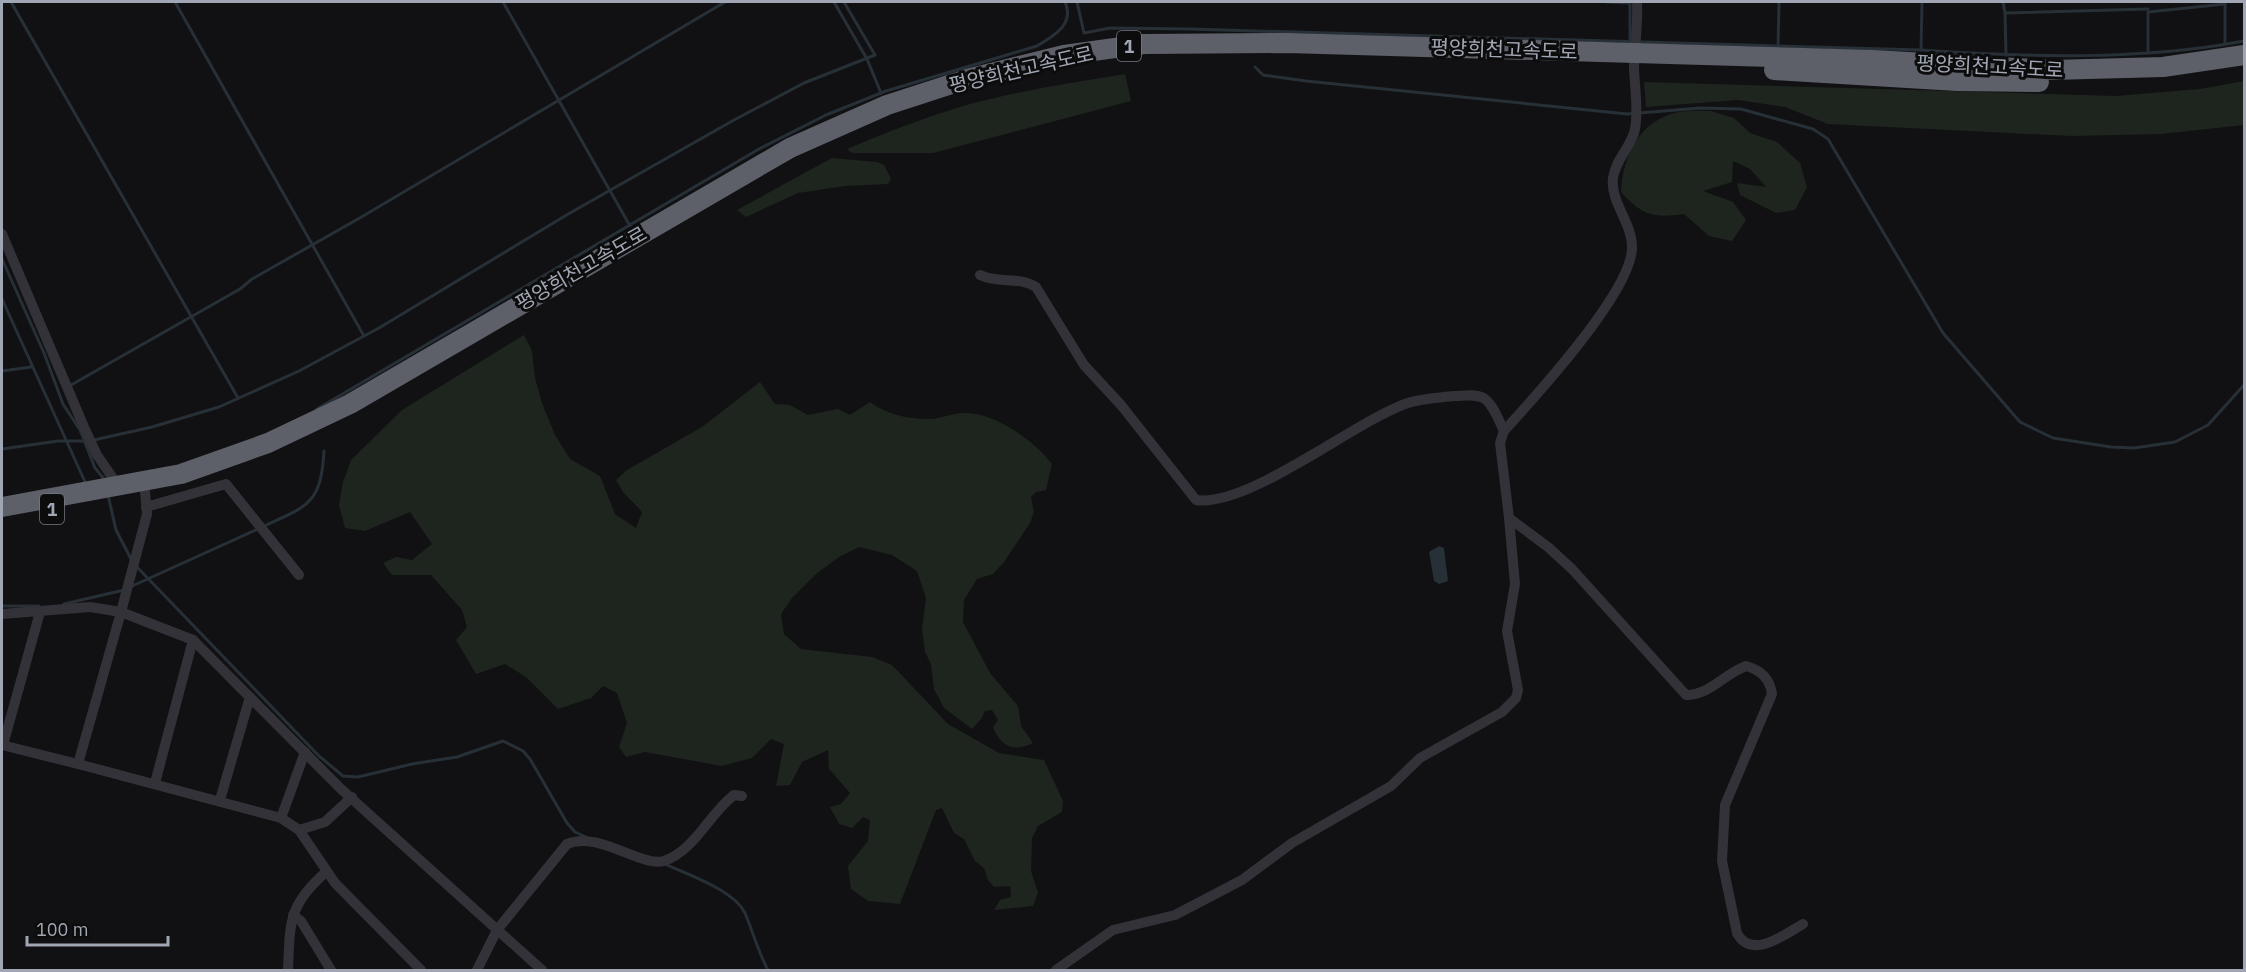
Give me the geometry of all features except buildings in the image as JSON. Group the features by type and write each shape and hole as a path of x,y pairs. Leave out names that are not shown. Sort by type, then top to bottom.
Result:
{"highway":[{"name":"평양희천고속도로","path":"2,518 181,474 268,443 350,404 790,148 887,105 967,79 1064,55 1144,44 1288,43 1635,58 1957,81 2033,82 2131,82 2244,68"},
{"name":"평양희천고속도로","path":"2,507 110,492 146,499 236,466 360,409 771,170 892,117 970,89 1045,70 1166,52 1242,50 1873,60 2052,70 2163,68 2244,55"}],"street":[{"path":"1056,970 1113,930 1175,915 1242,880 1292,843 1391,786 1420,758 1503,712 1513,704 1518,690 1507,631 1515,584 1500,443 1503,430 1574,348 1624,278 1632,246 1627,219 1612,190 1613,175 1636,127 1635,58 1638,2"},
{"path":"2,234 110,492"},
{"path":"980,274 987,279 1029,282 1036,287 1084,365 1121,405 1196,500 1219,499 1266,482 1378,417 1404,404 1424,399 1473,395 1484,399 1492,408 1503,430"},
{"path":"78,764 147,514 146,499 226,484 299,575"},
{"path":"1509,518 1548,546 1572,569 1686,695 1703,693 1746,666 1754,668 1766,679 1772,694 1725,805 1722,861 1737,933 1742,943 1749,947 1758,946 1803,924"},
{"path":"2,614 90,607 121,612 193,640 352,798 542,970"},
{"path":"40,612 2,745 155,783 281,818 299,830 326,872 421,970"},
{"path":"155,783 193,640"},
{"path":"219,800 250,697"},
{"path":"281,818 305,752"},
{"path":"477,970 497,930 567,844 575,840 619,848 655,863 666,860 692,844 724,803 734,795 742,796"},
{"path":"299,830 325,822 352,798"},
{"path":"288,970 293,915 300,898 326,872"},
{"path":"293,915 301,921 331,970"}],"shaded area":[{"path":"1125,74 1131,101 933,153 852,153 847,149 963,106 1023,92"},
{"path":"2244,81 2244,125 2161,134 2072,136 1828,124 1785,107 1738,100 1646,107 1644,82 2116,96 2200,89"},
{"path":"1711,111 1734,118 1750,133 1777,142 1800,163 1807,187 1795,210 1776,213 1740,195 1737,183 1766,187 1750,169 1733,161 1732,182 1703,191 1733,202 1746,220 1732,241 1709,236 1684,214 1664,216 1642,211 1621,192 1625,165 1644,131 1665,116 1679,112"},
{"path":"832,158 877,162 884,165 891,179 888,184 845,186 798,193 746,217 737,210"},
{"path":"524,335 532,351 535,378 542,403 555,435 570,459 600,476 615,514 636,528 642,512 623,492 616,480 627,470 702,427 760,382 775,404 790,405 808,415 838,409 850,415 870,402 891,413 915,418 931,419 962,413 979,415 1014,430 1044,455 1052,464 1046,490 1036,492 1031,497 1034,512 1030,523 1004,562 993,574 977,579 964,600 963,622 990,673 1018,706 1021,726 1033,743 1014,747 1004,743 993,727 998,720 992,710 985,711 972,729 944,708 934,689 931,664 925,652 922,629 926,598 917,571 892,555 859,547 839,557 816,574 792,598 781,614 784,634 801,649 872,657 892,665 948,724 999,753 1044,760 1063,801 1062,812 1038,826 1032,838 1031,871 1038,893 1033,906 994,910 1000,900 1011,897 1010,886 994,887 988,880 984,868 975,861 964,839 954,833 942,808 936,810 900,904 868,901 851,889 848,866 868,841 870,820 863,817 852,828 839,824 830,807 841,804 850,793 829,769 828,750 802,762 790,785 776,786 784,744 771,739 752,758 722,766 645,752 626,757 619,747 627,723 617,693 603,686 591,698 558,709 526,677 505,664 476,674 456,640 467,627 462,610 431,575 392,575 383,563 396,557 412,560 432,544 410,512 365,531 345,528 339,505 343,482 351,460 402,410"},
{"path":"1439,546 1444,548 1448,581 1439,584 1434,581 1429,552"}],"waterway":[{"path":"11,2 238,398"},
{"path":"175,2 364,336"},
{"path":"503,2 630,226"},
{"path":"71,385 240,289 252,279 725,2"},
{"path":"834,2 867,59 881,93"},
{"path":"94,440 152,427 219,407 299,371 379,328 570,213 734,120 804,83 875,55 844,2"},
{"path":"317,409 759,149 826,115 886,91 1037,46 1061,29 1065,23 1067,17 1065,2"},
{"path":"1077,2 1084,33 1110,28 1189,29 1921,50 2043,56 2164,52 2244,41"},
{"path":"1607,2 1630,3"},
{"path":"1630,2 1630,42"},
{"path":"1778,47 1779,2"},
{"path":"1921,50 1922,2"},
{"path":"2003,2 2005,13"},
{"path":"2225,3 2225,44"},
{"path":"2148,53 2148,12 2225,4"},
{"path":"2006,56 2005,13 2148,9"},
{"path":"1255,67 1263,75 1306,81 1627,114 1700,108 1741,109 1813,129 1828,139 1943,333 2020,422 2053,438 2111,447 2134,448 2175,442 2208,425 2244,385"},
{"path":"2,259 44,353 63,404 80,430 95,468 104,479"},
{"path":"2,299 86,484"},
{"path":"2,371 31,367"},
{"path":"2,449 58,441 85,441"},
{"path":"264,526 292,513 309,501 320,482 324,451"},
{"path":"108,495 116,530 132,561"},
{"path":"130,587 258,529"},
{"path":"136,566 319,756 343,776 358,777 412,764 457,757 503,741 523,751 530,759 567,823 575,832 586,837"},
{"path":"64,604 124,590"},
{"path":"2,606 39,606"},
{"path":"665,864 721,890 739,905 745,913 768,970"}]}
